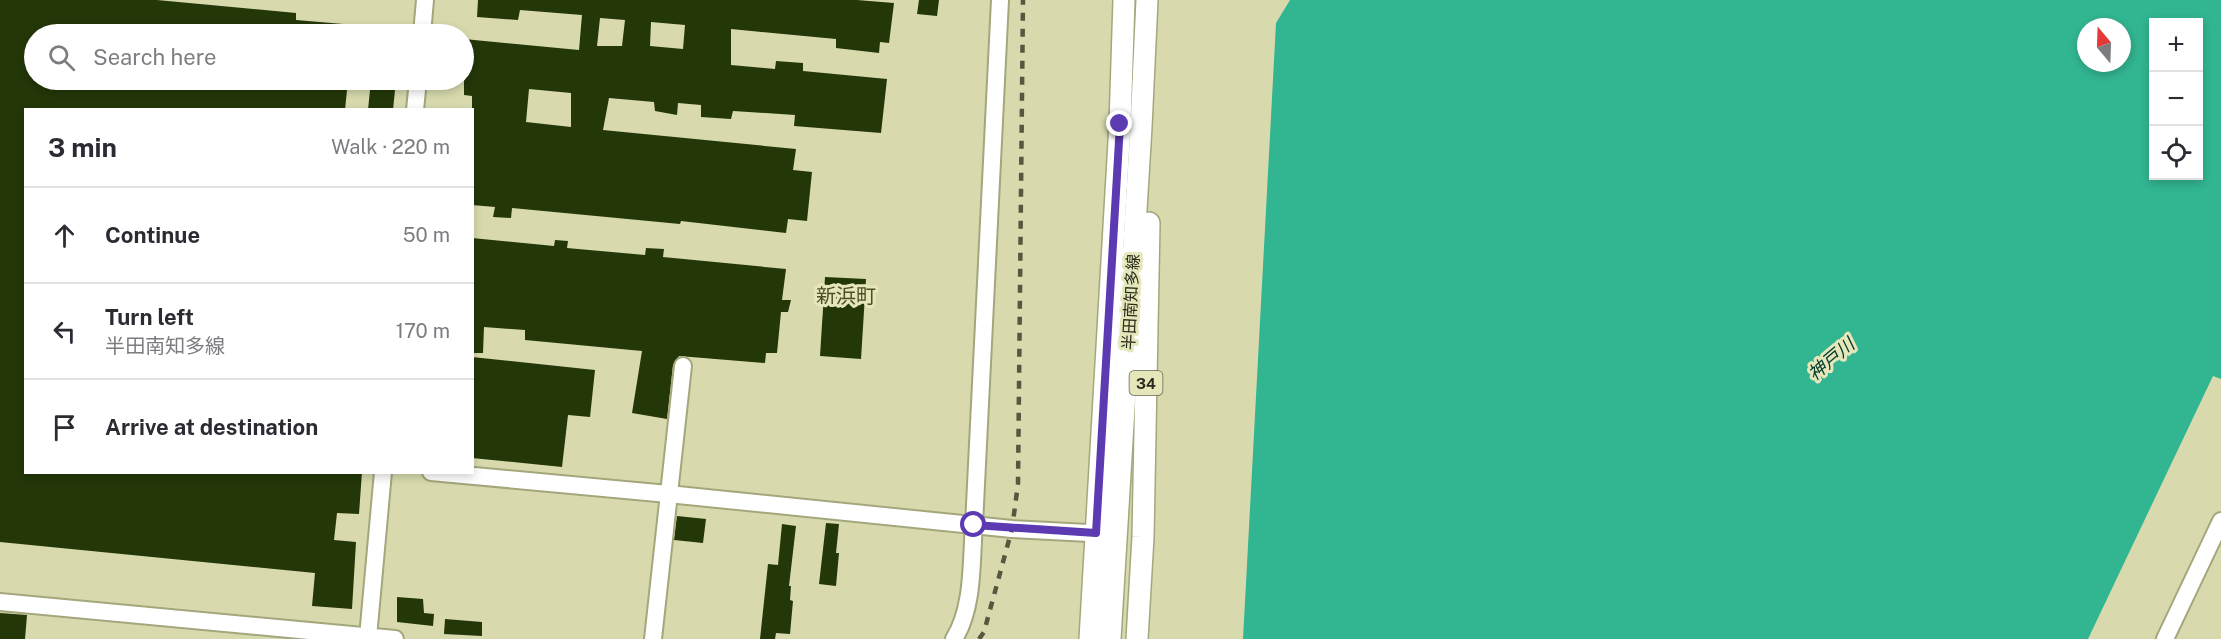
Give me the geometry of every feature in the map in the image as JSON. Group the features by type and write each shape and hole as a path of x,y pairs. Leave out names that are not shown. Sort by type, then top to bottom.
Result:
{"main road":[{"name":"半田南知多線","path":"1089,639 1120,124 1124,0"},
{"name":"半田南知多線","path":"1110,639 1147,0"},
{"name":"34","path":"1137,639 1143,537 1150,213 1141,127"}],"street":[{"path":"423,24 425,0"},
{"path":"954,639 968,600 974,525 1000,0"},
{"path":"415,108 417,90"},
{"path":"653,639 683,366"},
{"path":"368,637 383,474"},
{"path":"453,474 974,525 1117,535"},
{"path":"2165,639 2221,522"},
{"path":"0,602 395,639"}],"water":[{"name":"神戸川","path":"1290,0 2221,0 2221,379 2213,376 2088,639 1243,639 1276,23"}],"building":[{"path":"0,0 157,0 296,13 296,20 343,24 24,24 24,90 347,90 345,108 24,108 24,474 362,474 359,514 337,513 334,540 356,542 352,609 312,606 315,573 0,542"},
{"path":"478,0 857,0 894,3 889,43 880,42 879,53 836,48 836,39 731,29 731,65 775,69 776,61 803,63 803,71 887,79 881,133 794,126 795,115 733,111 731,119 701,117 701,105 678,103 677,115 655,111 654,102 609,98 603,130 796,149 793,170 812,172 807,221 788,219 786,233 681,221 680,224 512,208 511,218 493,217 495,207 474,205 474,108 472,108 472,96 464,95 464,90 474,90 474,40 579,50 582,15 520,10 518,20 477,17","holes":["600,18 625,20 622,46 597,46","651,22 685,25 683,49 650,46","529,89 571,93 571,127 526,122"]},
{"path":"919,0 939,0 937,16 917,14"},
{"path":"370,90 395,90 393,108 368,108"},
{"path":"474,238 554,246 555,240 568,241 567,248 645,255 646,248 664,249 663,257 786,269 782,300 791,300 788,312 781,312 777,353 766,353 765,363 679,356 673,365 667,419 632,413 642,351 525,340 525,330 484,327 483,353 474,353"},
{"path":"825,277 866,279 861,359 820,356"},
{"path":"474,357 595,370 590,417 568,415 562,467 474,458"},
{"path":"677,516 706,519 703,543 674,540"},
{"path":"826,523 839,524 836,586 819,584"},
{"path":"782,524 796,526 789,586 791,586 790,600 793,601 790,634 776,633 775,639 760,639 768,564 778,565"},
{"path":"397,597 423,599 424,613 434,614 433,626 397,622"},
{"path":"0,613 27,615 25,639 0,639"},
{"path":"445,619 482,622 482,636 444,634"}],"railway":[{"path":"979,639 984,632 1012,529 1018,484 1023,0"}],"district":[{"name":"新浜町","path":"846,296"}],"route":[{"path":"974,525 1096,533 1120,124"}]}
